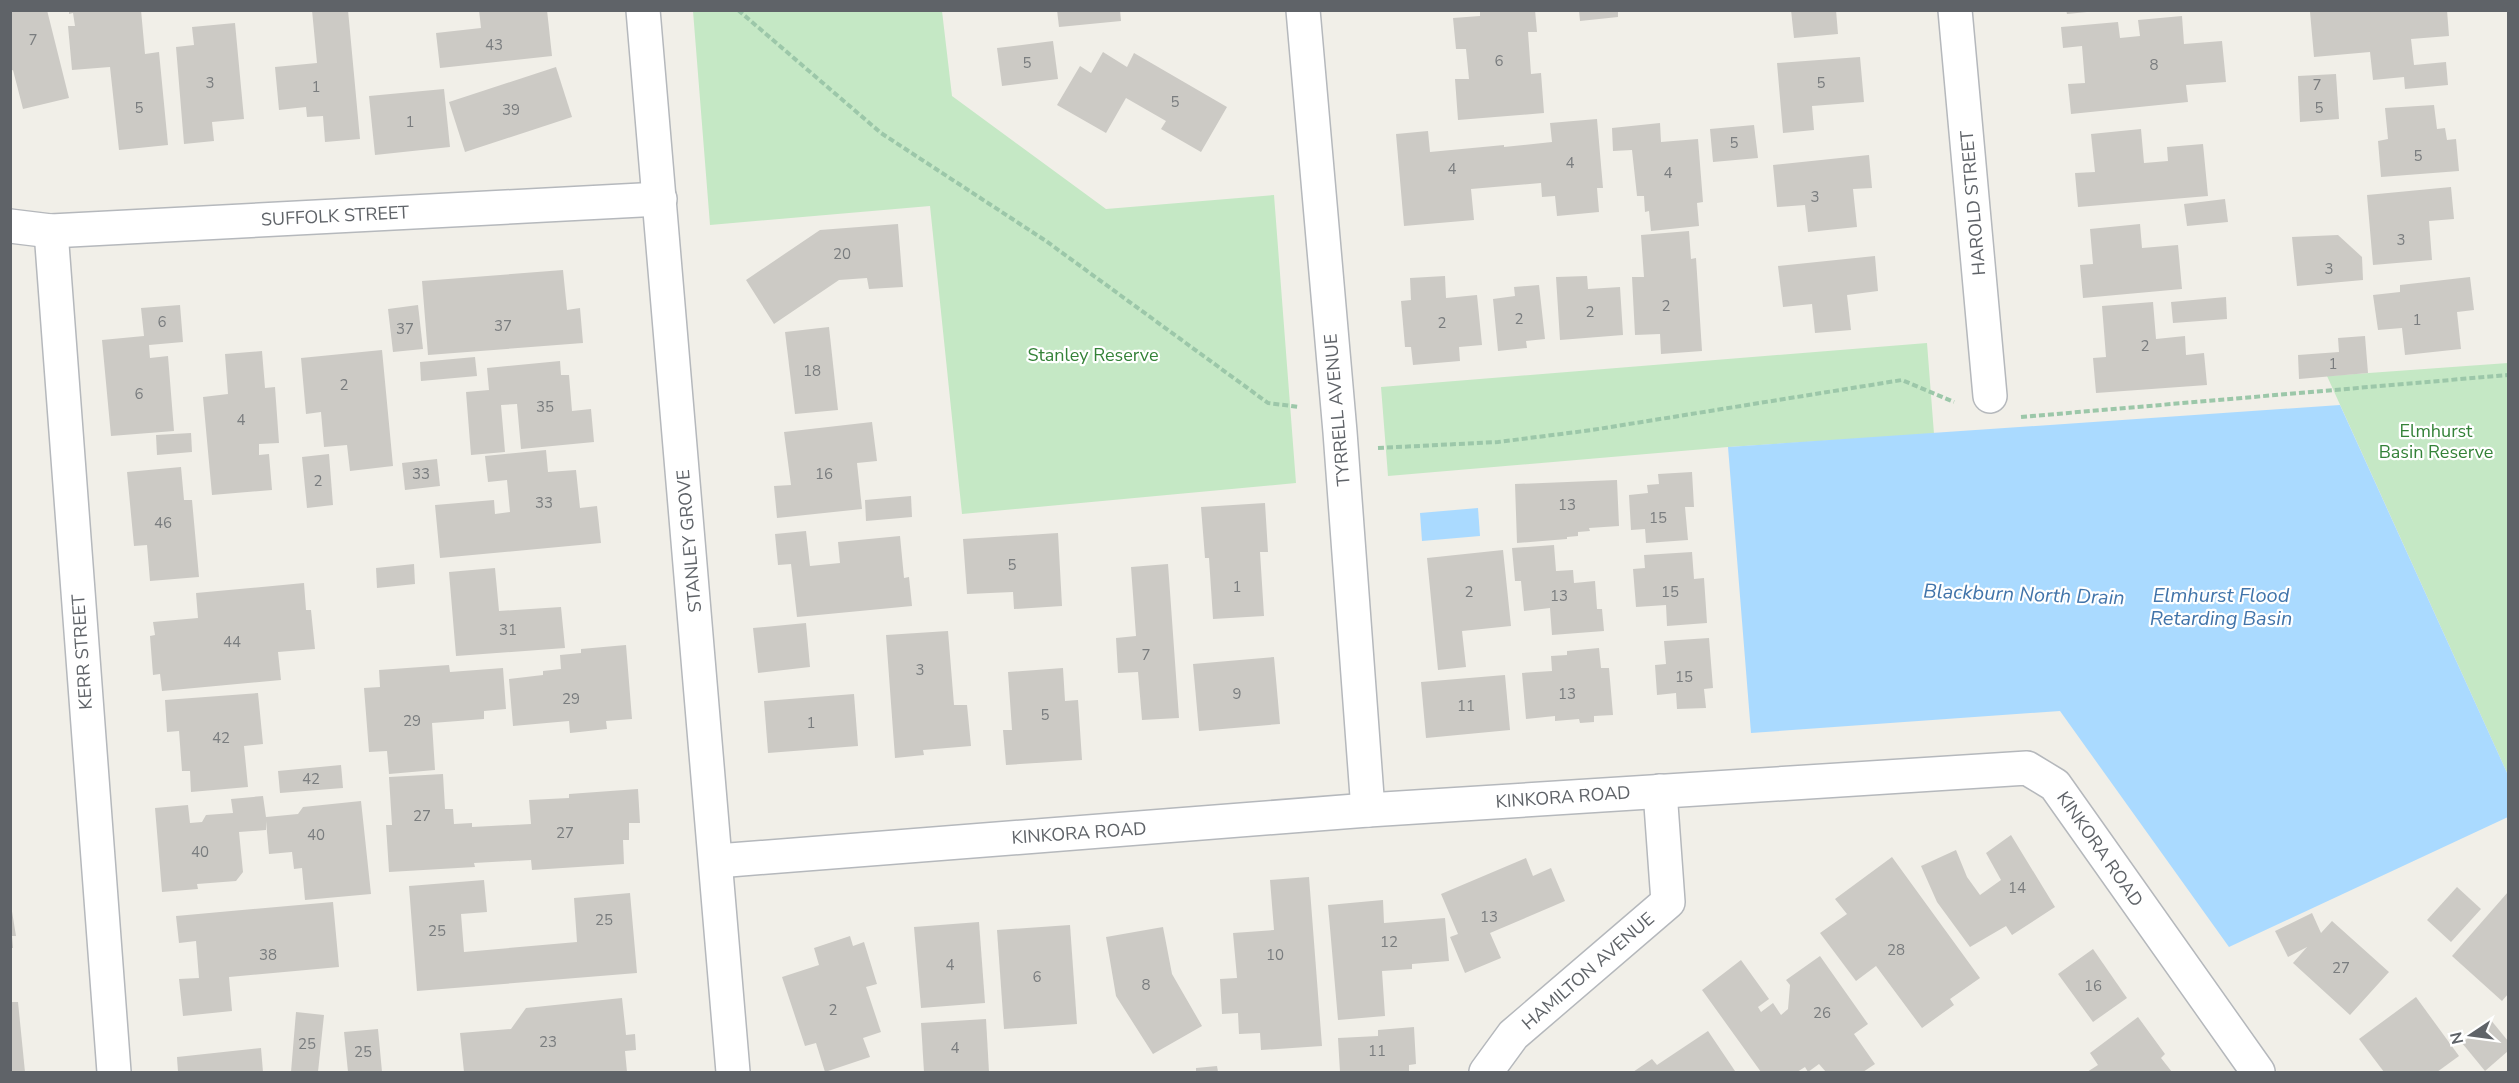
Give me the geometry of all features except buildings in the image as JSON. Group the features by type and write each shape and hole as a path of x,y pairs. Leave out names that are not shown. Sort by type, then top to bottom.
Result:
{"street":[{"name":"STANLEY GROVE","path":"643,10 717,861 733,1072"},
{"name":"TYRRELL AVENUE","path":"1303,10 1340,432 1368,810"},
{"name":"HAROLD STREET","path":"1955,10 1989,407"},
{"name":"SUFFOLK STREET","path":"10,226 51,231 660,199"},
{"name":"KERR STREET","path":"51,231 114,1072"},
{"name":"KINKORA ROAD","path":"717,861 1368,810 2027,768 2055,785 2258,1072"},
{"name":"HAMILTON AVENUE","path":"1486,1072 1513,1035 1668,902 1660,791"}],"path":[{"path":"738,10 881,133 1046,241 1268,403 1296,405 1340,432 1381,449 1498,442 1592,430 1902,380 1989,407 2508,375"}],"green space":[{"name":"Stanley Reserve","path":"693,11 942,11 952,96 1106,209 1274,195 1296,483 962,514 930,206 710,225"},
{"path":"1927,343 1934,434 1728,447 1388,476 1381,387"},
{"name":"Elmhurst Basin Reserve","path":"2508,363 2508,775 2327,376"}],"water":[{"name":"Elmhurst Flood Retarding Basin","path":"2340,405 2508,775 2508,817 2229,947 2060,711 1751,733 1728,447"},
{"path":"1478,508 1480,536 1422,541 1420,513"}],"water label":[{"name":"Blackburn North Drain","path":"2024,594"}]}
